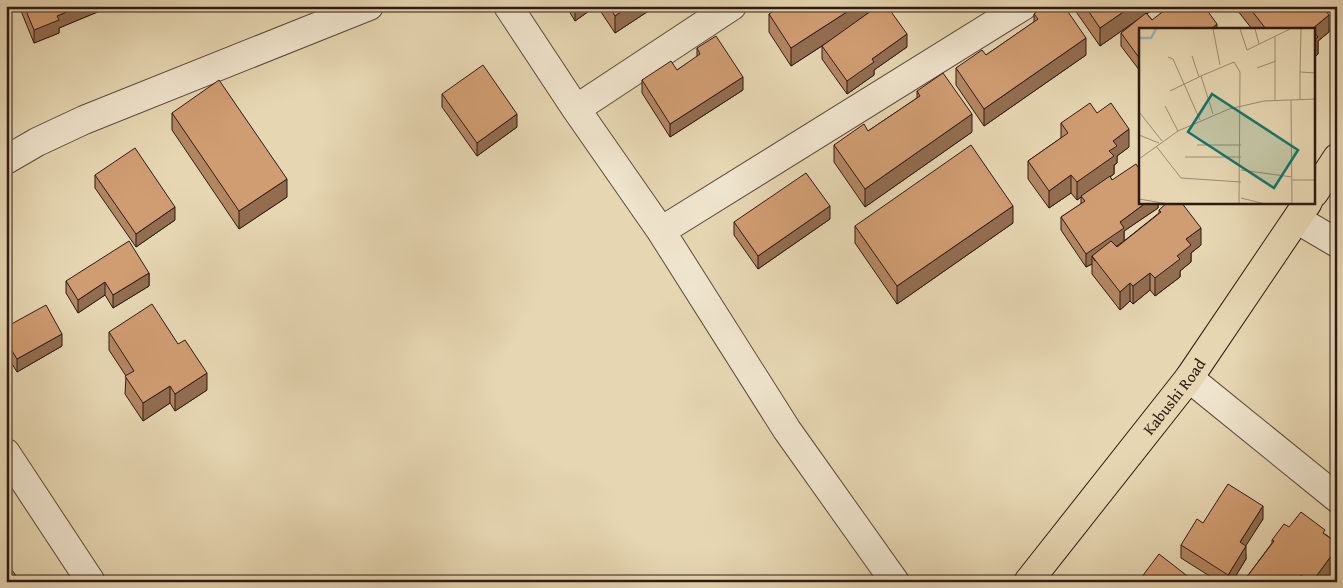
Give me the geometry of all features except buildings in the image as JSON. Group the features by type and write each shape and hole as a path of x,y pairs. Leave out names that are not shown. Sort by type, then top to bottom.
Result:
{"main road":[{"path":"1316,191 1337,158"},
{"name":"Kabushi Road","path":"1028,582 1189,378 1303,211"}],"street":[{"path":"6,160 84,120 370,6"},
{"path":"508,6 576,109 661,230 787,430 895,582"},
{"path":"576,109 732,6"},
{"path":"661,230 1023,6"},
{"path":"1303,211 1337,243"},
{"path":"1189,378 1337,498"},
{"path":"6,453 91,582"}]}
